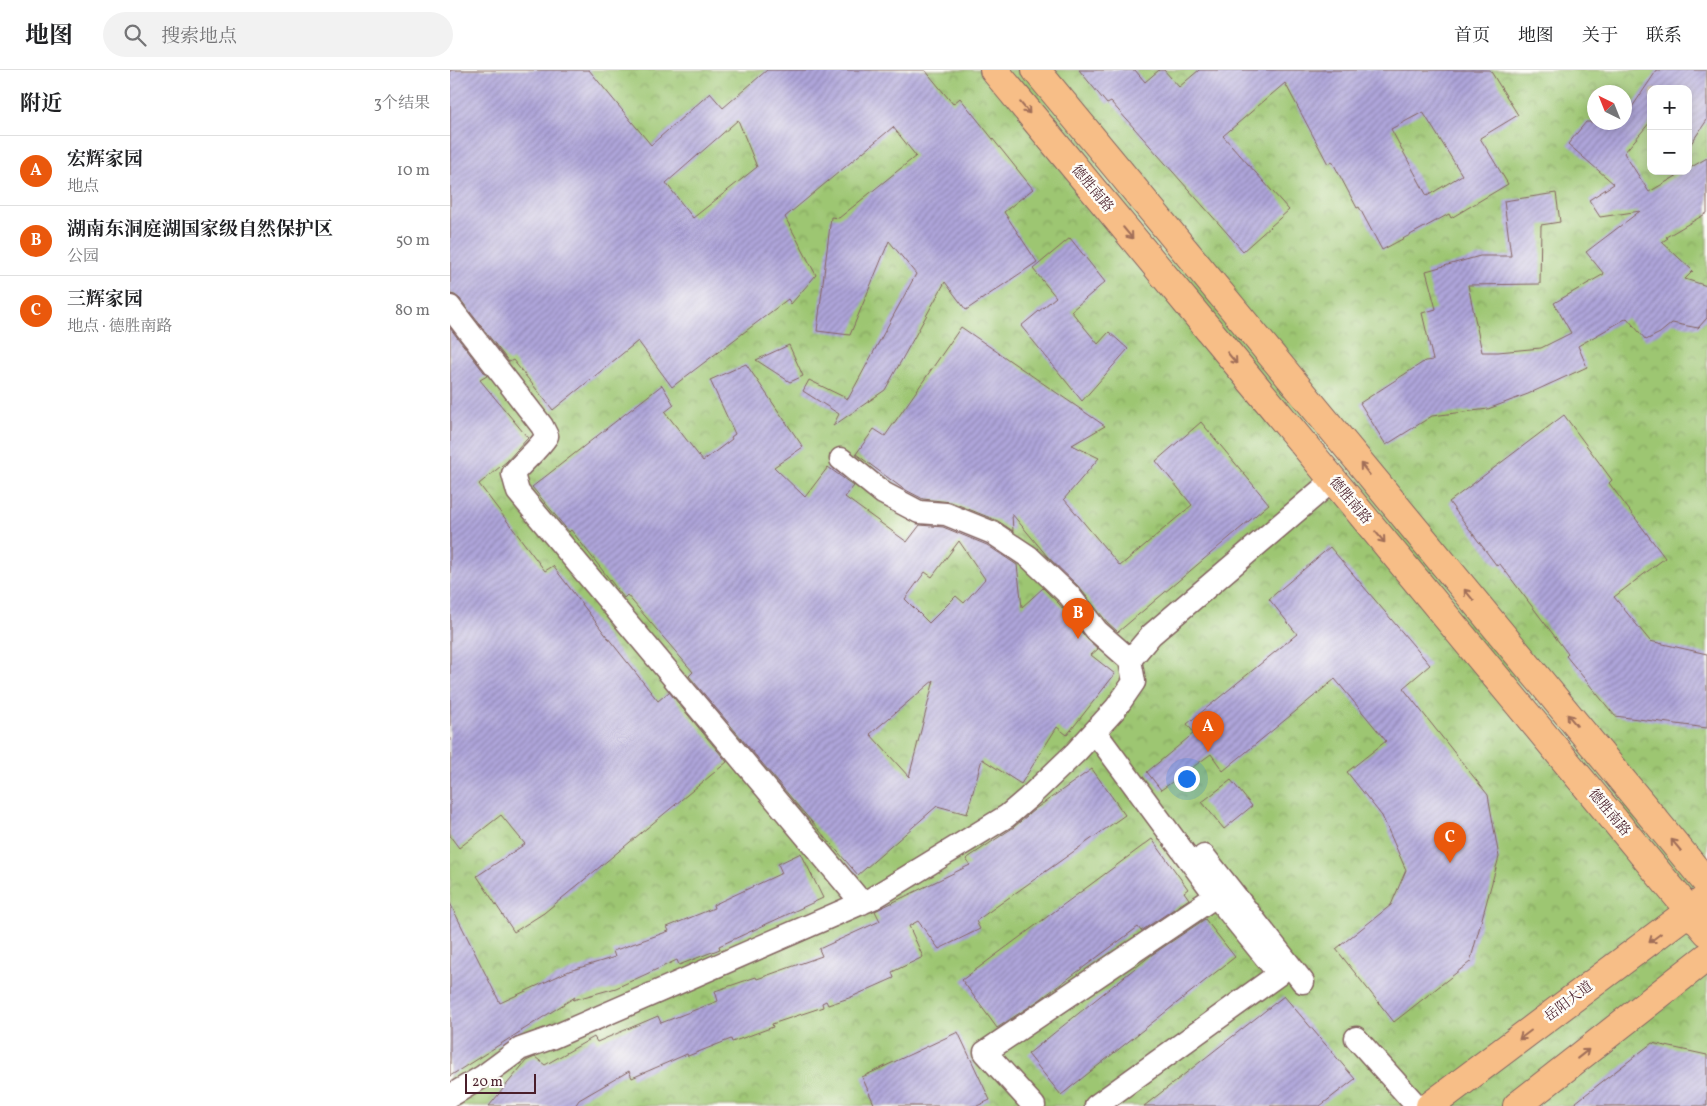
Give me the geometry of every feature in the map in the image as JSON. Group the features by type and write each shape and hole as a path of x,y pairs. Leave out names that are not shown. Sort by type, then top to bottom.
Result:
{"main road":[{"name":"德胜南路","path":"994,70 1333,480 1698,904 1707,932"},
{"path":"1036,70 1707,883"},
{"name":"岳阳大道","path":"1430,1106 1698,904"},
{"path":"1517,1106 1707,957"}],"street":[{"path":"450,307 542,426 546,436 539,449 523,461 513,474 518,492 862,903"},
{"path":"450,1096 482,1077 520,1049 560,1034 872,898 1007,816 1095,732 1116,708 1134,682 1130,660 1097,631 1069,595 1029,557 993,533 946,514 919,512 883,493 841,459"},
{"path":"1130,660 1151,636 1333,480"},
{"path":"1095,732 1216,896 1279,974 1096,1106"},
{"path":"1095,732 1116,749 1232,890 1303,982"},
{"path":"1034,1106 985,1052 1216,896"},
{"path":"1356,1038 1417,1106"}],"green space":[{"path":"450,70 1707,70 1707,1106 450,1106"}],"building":[{"path":"450,70 589,70 651,145 710,93 723,108 767,70 925,70 953,104 960,98 1033,189 1004,212 1037,262 966,310 945,282 885,390 833,426 839,414 803,391 809,380 848,399 916,274 889,241 850,335 817,331 831,217 839,218 916,156 893,127 785,217 816,275 791,304 788,299 672,387 638,341 553,410 513,360 509,362 460,299 450,294","holes":["738,120 757,167 693,218 666,183"]},
{"path":"1079,70 1135,70 1145,82 1159,70 1164,70 1179,87 1199,70 1490,70 1518,115 1480,138 1508,184 1451,218 1449,214 1382,250 1332,161 1328,164 1285,83 1223,136 1289,210 1243,251 1111,102 1107,104","holes":["1423,112 1462,175 1427,196 1391,129"]},
{"path":"1657,70 1707,70 1707,120 1692,142 1692,85 1647,85 1647,126 1624,153 1649,192 1678,175 1692,175 1692,167 1707,158 1707,213 1666,237 1668,238 1662,242 1693,271 1685,279 1707,286 1707,318 1698,328 1672,323 1660,333 1646,340 1627,318 1578,346 1587,367 1528,394 1488,409 1432,416 1386,445 1360,403 1425,361 1433,360 1422,313 1436,309 1426,271 1480,256 1511,256 1504,201 1556,193 1560,222 1541,225 1540,284 1468,285 1482,352 1541,348 1571,333 1554,303 1604,274 1586,252 1640,211 1600,217 1589,200 1614,184 1568,144 1586,122 1587,130 1632,130 1632,107"},
{"path":"1070,238 1105,282 1071,311 1098,344 1109,332 1128,349 1082,401 1021,326 1056,297 1033,269"},
{"path":"961,327 1105,426 1072,445 1099,458 1064,499 1120,566 1192,505 1156,461 1201,422 1269,504 1118,632 1107,622 1078,586 1047,556 1012,514 1013,531 998,521 951,502 923,499 902,488 856,454 874,429 885,436"},
{"path":"450,328 487,376 480,380 528,438 506,462 479,484 545,571 553,566 658,701 669,692 727,762 544,913 514,932 477,876 525,844 501,815 459,848 450,836"},
{"path":"789,345 803,376 790,382 756,360"},
{"path":"746,364 803,447 774,467 805,497 828,467 854,486 845,497 907,542 920,525 943,527 987,545 1017,565 1022,607 1043,588 1098,649 1091,655 1115,674 1067,735 1057,727 1021,784 982,759 967,814 937,806 858,875 689,676 693,672 627,595 624,598 571,530 569,532 532,487 662,385 674,405 665,412 703,461 732,439 731,437 735,434 710,380","holes":["959,541 985,579 964,603 956,596 929,623 905,599 925,572 932,577","934,680 909,777 870,734"]},
{"path":"1564,415 1612,480 1609,483 1665,558 1614,597 1650,641 1707,654 1707,728 1615,716 1566,656 1568,654 1500,564 1497,566 1449,502"},
{"path":"1330,547 1430,665 1403,688 1488,795 1499,857 1470,962 1394,1022 1336,949 1391,905 1406,870 1382,816 1347,772 1386,741 1335,679 1223,771 1211,754 1161,790 1147,772 1194,733 1187,724 1297,634 1269,599"},
{"path":"1092,769 1125,815 976,921 980,929 939,949 918,921 909,926 923,957 892,972 894,978 849,998 828,1005 826,1001 822,1003 823,1007 772,1024 773,1027 732,1042 731,1039 688,1056 687,1054 632,1078 629,1071 579,1100 575,1106 489,1106 526,1061 535,1057 545,1065 594,1037 597,1042 658,1016 661,1023 718,1001 715,991 756,977 757,979 822,956 819,949 880,921 875,911 970,865 966,859 1014,827 1035,809"},
{"path":"1231,780 1252,806 1224,829 1202,802"},
{"path":"1152,839 1188,889 1184,892 1189,899 1141,931 1138,927 1038,1001 997,1028 962,980"},
{"path":"801,853 823,898 719,946 720,949 679,965 677,960 616,988 573,1000 575,997 450,1076 450,903 500,1003 569,971 615,957 613,951 669,931 667,927 714,908 713,905 782,873 778,864"},
{"path":"1205,919 1235,957 1061,1095 1028,1054 1150,956"},
{"path":"1284,996 1355,1079 1320,1106 1144,1106"},
{"path":"958,1032 990,1100 977,1106 875,1106 862,1077"},
{"path":"1652,1043 1707,1055 1707,1106 1571,1106"}],"place":[{"name":"湖南东洞庭湖国家级自然保护区","path":"1078,639"},
{"name":"宏辉家园","path":"1208,752"},
{"name":"三辉家园","path":"1450,863"}]}
